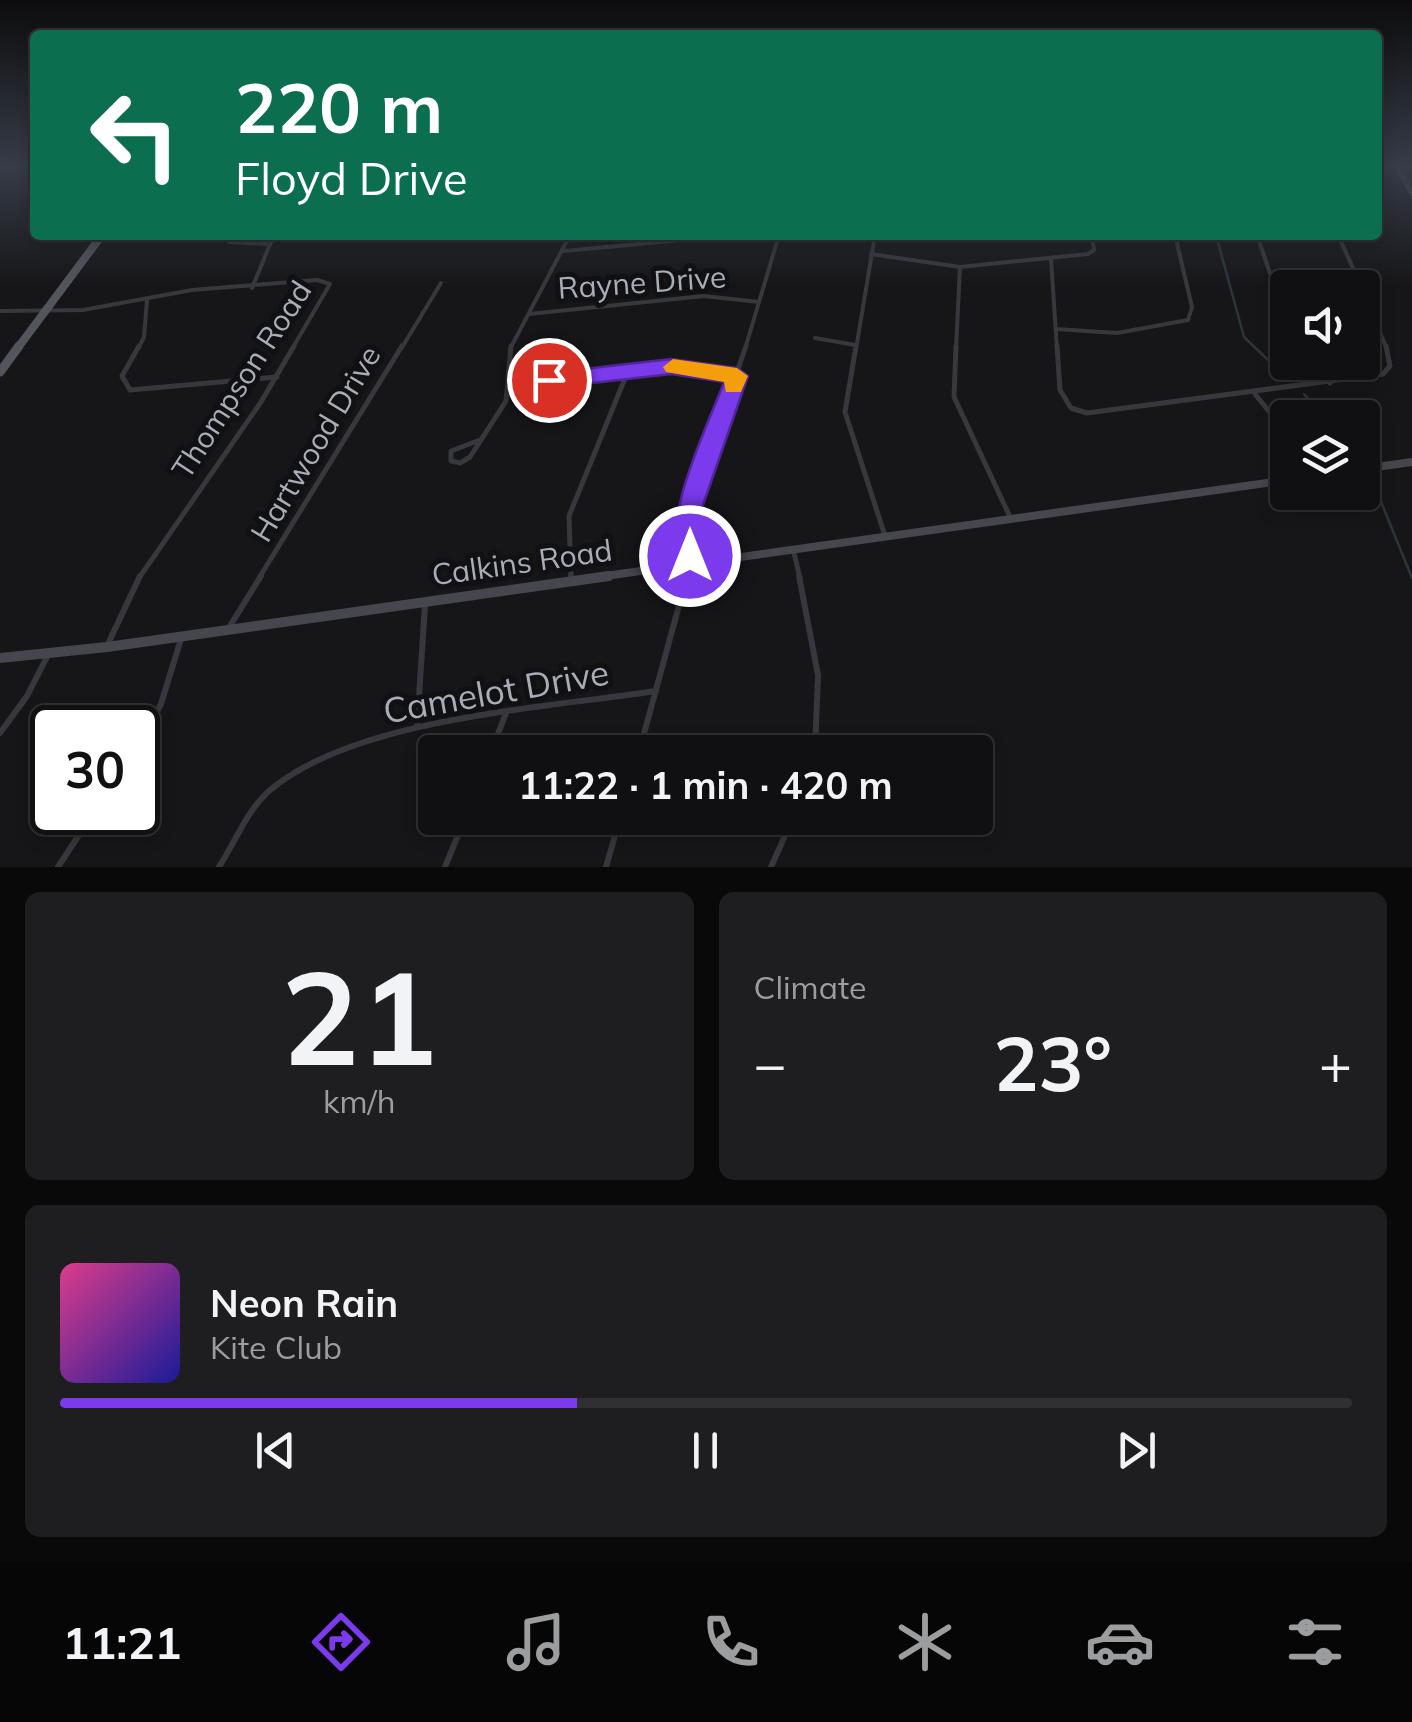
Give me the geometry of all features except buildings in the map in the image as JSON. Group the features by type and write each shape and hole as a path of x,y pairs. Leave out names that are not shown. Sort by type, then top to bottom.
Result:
{"main road":[{"path":"0,372 98,240"},
{"path":"1380,466 1412,462"},
{"name":"Calkins Road","path":"0,658 107,647 1270,482"}],"street":[{"path":"252,288 270,240"},
{"path":"480,440 458,446 451,452 451,461 465,462 499,417 509,385 510,350 568,240"},
{"path":"562,252 664,240"},
{"path":"643,735 690,564 691,505 737,376 777,240"},
{"path":"874,240 846,418 886,536"},
{"path":"872,254 960,267 1092,252 1092,240"},
{"path":"1055,328 1117,333 1188,320 1192,307 1177,240"},
{"path":"1259,240 1270,273"},
{"path":"1340,240 1354,270"},
{"path":"229,242 267,244"},
{"path":"1051,259 1060,390 1067,404 1081,412 1350,380"},
{"path":"960,267 954,397 1011,518"},
{"name":"Thompson Road","path":"0,311 44,312 147,300 192,290 316,280 330,284 277,377 132,588 107,647"},
{"name":"Hartwood Drive","path":"228,629 441,282"},
{"name":"Rayne Drive","path":"527,314 704,296 759,302"},
{"path":"147,300 144,337 122,376 130,390 277,377"},
{"path":"1380,330 1390,366 1380,373"},
{"path":"814,338 855,345"},
{"path":"509,385 684,367 737,376"},
{"path":"571,581 569,516 628,371"},
{"path":"1254,393 1270,413"},
{"path":"792,550 820,670 817,735"},
{"path":"417,726 426,602"},
{"path":"160,706 182,636"},
{"path":"0,734 48,655"},
{"name":"Camelot Drive","path":"219,867 255,805 283,779 364,741 417,726 656,691"},
{"path":"498,735 506,713"},
{"path":"58,867 79,835"},
{"path":"446,867 458,835"},
{"path":"606,867 615,835"},
{"path":"771,867 785,835"}],"waterway":[{"path":"1217,240 1244,337 1290,381"},
{"path":"1304,394 1309,400"},
{"path":"1380,499 1412,578"}],"slow traffic":[{"path":"673,367 737,376 733,386"}],"route":[{"path":"549,380 671,367 737,376 691,505 690,556"}]}
